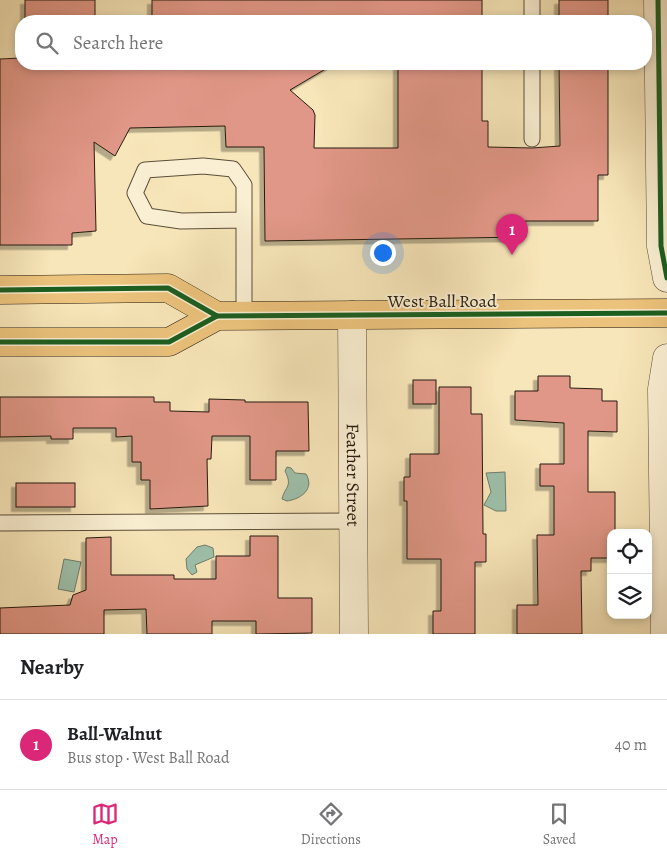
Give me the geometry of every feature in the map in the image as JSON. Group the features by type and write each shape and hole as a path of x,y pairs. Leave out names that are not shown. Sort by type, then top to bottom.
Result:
{"main road":[{"name":"West Ball Road","path":"0,290 168,288 217,316"},
{"name":"West Ball Road","path":"0,342 170,342 217,316 667,313"}],"street":[{"path":"658,0 663,32 661,246 667,278"},
{"name":"Feather Street","path":"352,315 354,634"},
{"path":"665,634 662,389 667,358"}],"lane":[{"path":"532,0 532,15"},
{"path":"532,70 532,139"},
{"path":"244,220 181,221 147,216 135,193 145,170 203,166 233,169 244,185 244,220 244,316"},
{"path":"0,523 353,521"}],"shaded area":[{"path":"287,467 291,468 295,473 306,474 309,484 308,489 302,496 287,501 282,499 288,486 285,471"},
{"path":"505,472 506,511 496,511 484,505 491,492 486,473"},
{"path":"205,545 213,548 214,557 195,565 197,572 192,575 187,569 186,559 197,547"},
{"path":"64,559 81,562 74,592 58,589"}],"building":[{"path":"25,0 95,0 95,15 25,15"},
{"path":"152,0 482,0 482,15 152,15"},
{"path":"559,0 608,0 608,15 559,15"},
{"path":"15,58 15,70 324,70 290,90 313,110 315,115 314,148 398,148 398,70 482,70 482,121 488,121 488,147 532,148 560,146 559,70 608,70 608,175 598,175 598,221 525,221 526,237 265,241 264,147 226,147 225,126 130,128 115,156 94,142 96,231 72,233 72,245 0,245 0,59"},
{"path":"538,376 570,376 570,388 602,389 602,401 617,401 617,432 588,431 588,492 615,492 615,529 607,529 607,558 591,558 591,571 581,571 582,634 517,634 517,605 538,605 537,535 554,535 554,486 540,486 540,464 564,464 564,423 515,420 515,391 538,391"},
{"path":"413,380 436,380 436,404 413,404"},
{"path":"439,387 471,387 471,414 482,414 483,534 486,534 486,562 475,562 475,634 433,634 433,611 441,611 441,559 407,559 407,501 404,501 404,477 410,477 410,454 439,454"},
{"path":"0,397 154,397 154,402 170,402 170,411 209,412 209,399 245,400 245,402 308,402 309,451 276,451 276,480 250,480 250,436 212,436 211,459 207,459 208,506 150,509 150,480 141,480 141,462 132,462 132,436 116,437 116,428 73,428 73,439 51,439 51,436 0,437"},
{"path":"16,483 75,483 75,507 16,507"},
{"path":"250,536 278,536 278,598 312,598 312,633 256,634 256,621 212,621 212,634 147,634 146,609 104,610 104,634 0,634 0,608 70,605 73,595 86,590 86,538 111,537 111,575 174,575 174,579 216,579 216,556 250,556"}],"cycle path":[{"path":"658,0 661,246 667,278"},
{"path":"0,290 168,288 217,316"},
{"path":"0,342 169,342 217,316 667,313"}],"place":[{"name":"Ball-Walnut","path":"512,255"}]}
